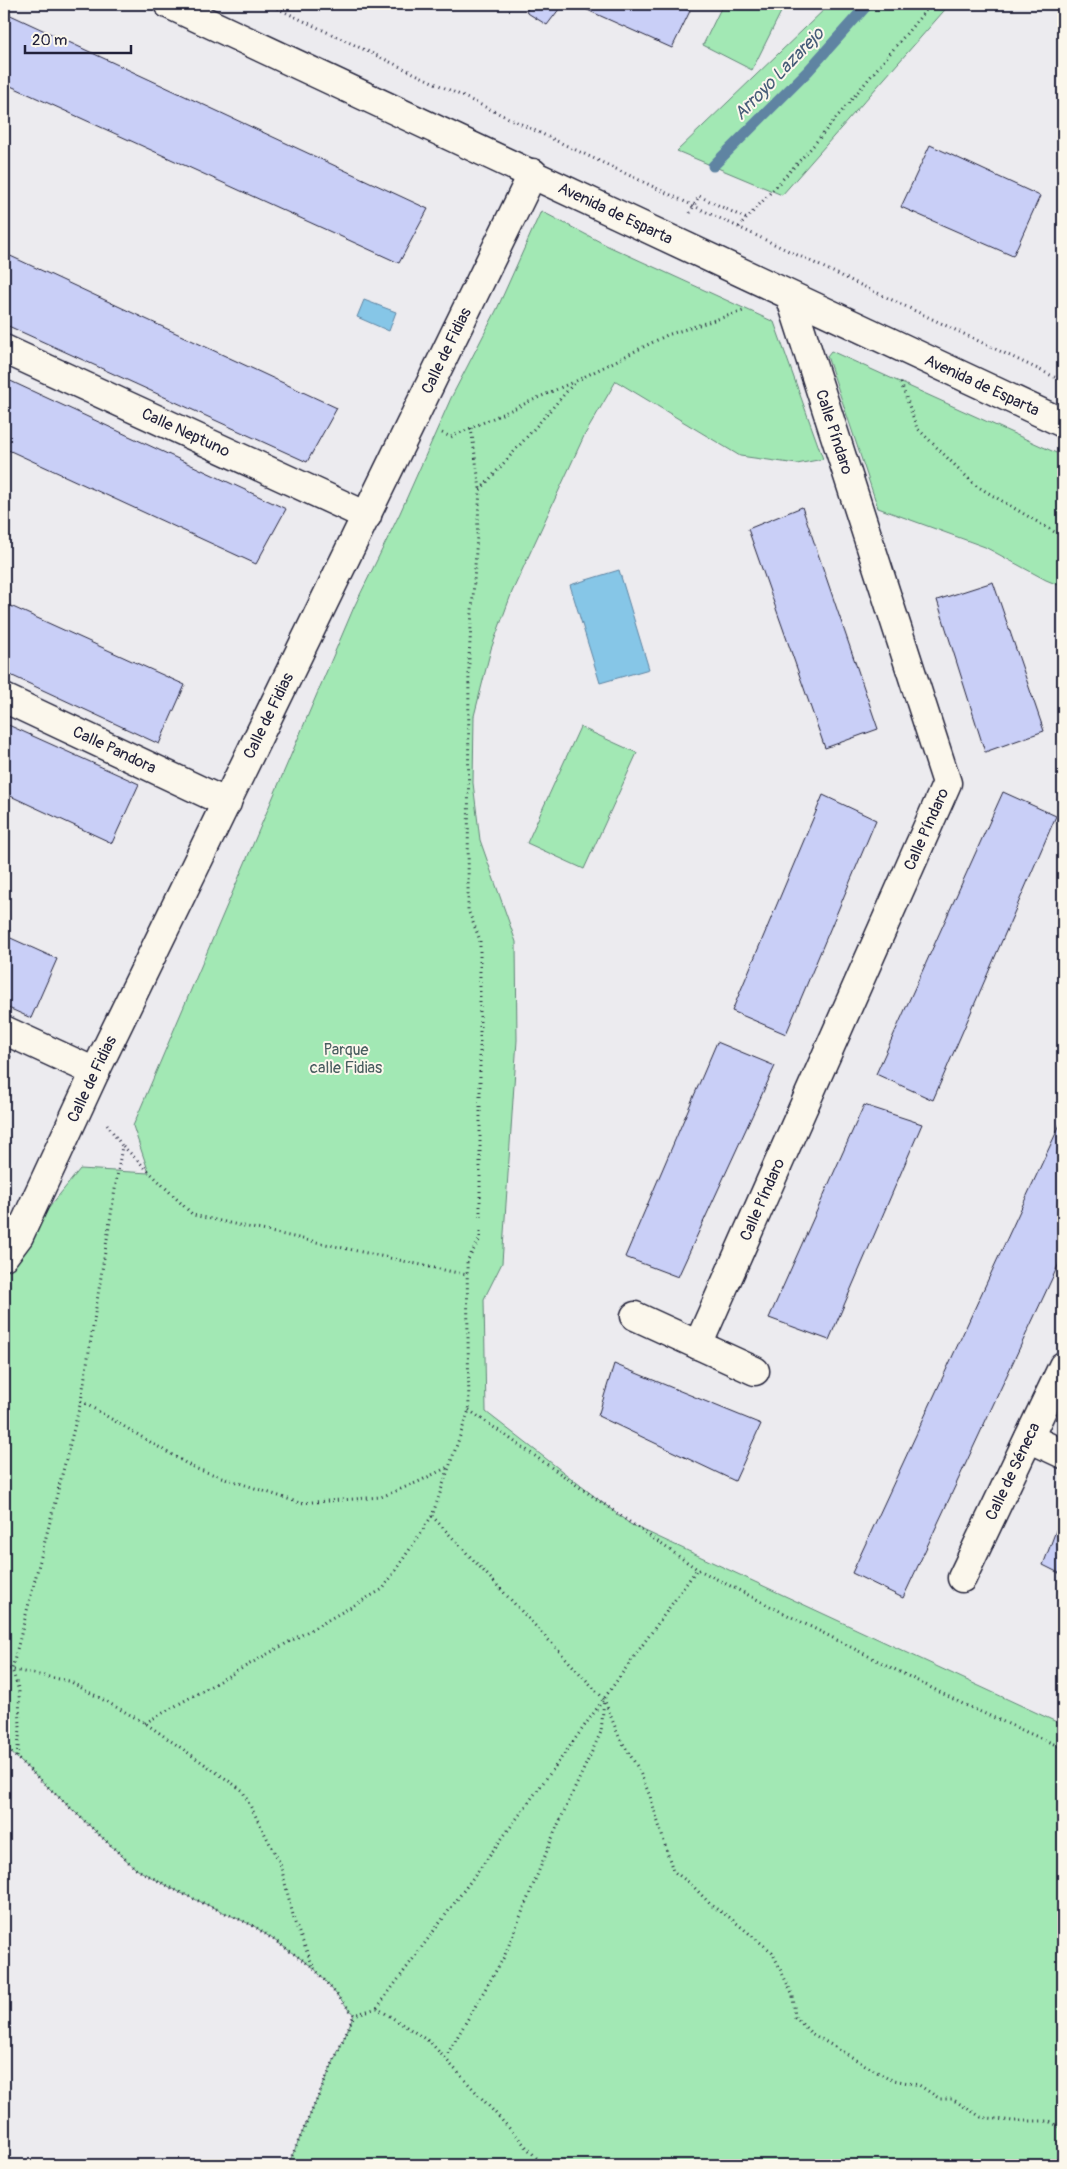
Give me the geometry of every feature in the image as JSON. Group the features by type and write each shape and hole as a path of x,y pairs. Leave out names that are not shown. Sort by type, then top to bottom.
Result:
{"street":[{"name":"Avenida de Esparta","path":"168,4 533,173 790,296 1063,423"},
{"name":"Calle de Fidias","path":"4,1256 19,1236 90,1082 533,173"},
{"name":"Calle Píndaro","path":"698,1345 947,783 790,296"},
{"name":"Calle Neptuno","path":"4,349 367,516"},
{"name":"Calle Pandora","path":"4,698 227,803"},
{"path":"4,1030 90,1082"},
{"path":"635,1316 755,1371"},
{"name":"Calle de Séneca","path":"962,1578 1063,1366"},
{"path":"1029,1438 1063,1454"}],"path":[{"path":"268,4 1063,381"},
{"path":"739,227 812,147 931,4"},
{"path":"414,420 451,437 576,381 666,335 790,296"},
{"path":"885,340 917,428 975,485 1063,537"},
{"path":"480,490 576,381"},
{"path":"145,1722 382,1589 432,1516 469,1410 466,1261 480,1239 480,940 468,910 469,657 480,490 471,428"},
{"path":"90,1082 122,1146 193,1215 467,1275"},
{"path":"17,1758 20,1729 19,1691 12,1669 81,1401 122,1146"},
{"path":"81,1401 194,1468 300,1502 381,1497 450,1466"},
{"path":"469,1410 697,1569 965,1705 1063,1748"},
{"path":"432,1516 604,1699 619,1737 638,1768 650,1796 673,1871 691,1884 712,1906 729,1917 772,1952 794,1996 795,2017 811,2033 889,2079 918,2085 940,2099 952,2099 982,2117 1013,2121 1048,2121 1063,2128"},
{"path":"288,2165 354,2015 377,2008 697,1569"},
{"path":"4,1668 69,1681 145,1722 242,1790 280,1863 295,1923 314,1968"},
{"path":"445,2058 504,1957 555,1831 600,1732 604,1699"},
{"path":"4,1746 136,1869 181,1893 254,1926 314,1968 354,2015"},
{"path":"377,2008 430,2042 543,2165"}],"green space":[{"path":"723,4 785,4 752,70 703,45"},
{"path":"830,4 950,4 782,195 677,151"},
{"name":"Parque calle Fidias","path":"541,211 608,246 774,322 823,459 797,464 740,456 616,381 584,436 512,592 491,649 474,716 473,783 480,840 516,942 517,1040 502,1263 484,1299 486,1412 630,1524 1063,1725 1063,2165 288,2165 354,2015 314,1968 254,1926 181,1893 136,1869 4,1746 4,1264 80,1169 149,1173 133,1126 354,607 400,513 451,398 497,309"},
{"path":"831,351 1063,456 1063,587 1046,580 985,547 878,508 827,356"},
{"path":"580,727 637,753 584,869 527,843"}],"water":[{"path":"364,300 396,312 389,331 357,317"},
{"path":"619,570 649,669 600,683 570,585"}],"building":[{"path":"530,4 563,4 547,25 526,12"},
{"path":"574,4 675,4 690,11 672,48"},
{"path":"4,12 428,209 399,263 4,83"},
{"path":"930,145 1040,196 1013,256 901,207"},
{"path":"4,253 337,408 307,462 4,324"},
{"path":"4,378 286,509 256,564 4,448"},
{"path":"802,507 878,729 825,748 748,529"},
{"path":"993,582 1044,731 985,752 937,600"},
{"path":"4,603 185,685 159,744 4,672"},
{"path":"4,723 139,784 112,843 4,793"},
{"path":"1003,792 1056,816 933,1100 876,1074"},
{"path":"823,795 876,820 786,1034 732,1011"},
{"path":"4,935 57,959 31,1018 4,1006"},
{"path":"717,1042 775,1066 678,1277 625,1257"},
{"path":"4,1053 11,1056 4,1072"},
{"path":"864,1105 922,1124 829,1340 769,1318"},
{"path":"1063,1118 1063,1255 903,1598 852,1573"},
{"path":"614,1364 761,1424 735,1481 598,1416"},
{"path":"1063,1512 1063,1575 1043,1565"}],"waterway":[{"name":"Arroyo Lazarejo","path":"713,166 808,71 868,4"}]}
